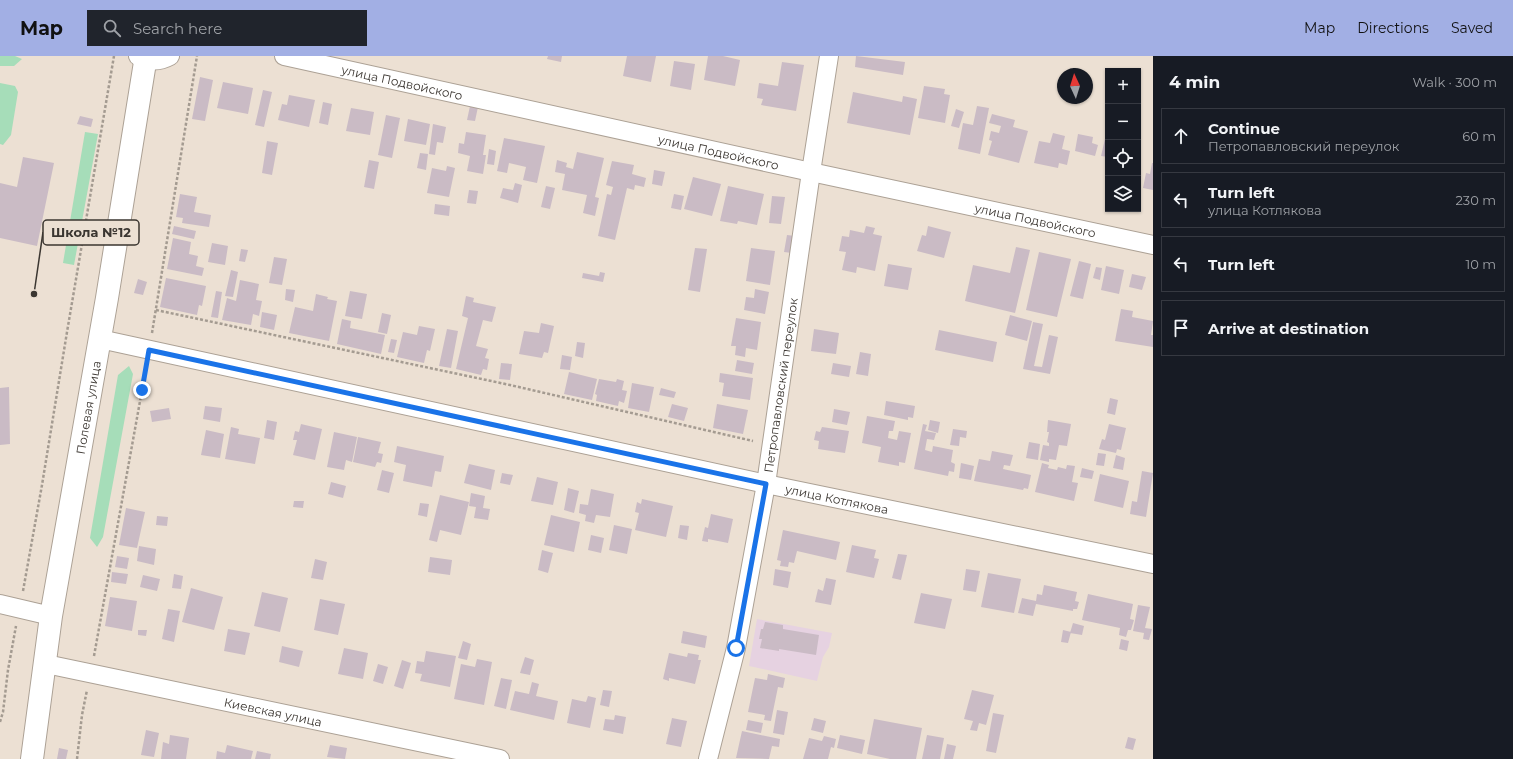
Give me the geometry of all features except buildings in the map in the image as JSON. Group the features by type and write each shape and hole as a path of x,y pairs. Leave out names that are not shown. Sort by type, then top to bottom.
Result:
{"street":[{"path":"143,57 160,61 170,56"},
{"name":"улица Подвойского","path":"284,56 811,172 1153,245"},
{"name":"Петропавловский переулок","path":"708,759 736,648 766,484 829,56"},
{"name":"Полевая улица","path":"32,759 46,664 51,616 100,339 143,57"},
{"name":"улица Котлякова","path":"100,339 766,484 1153,564"},
{"path":"0,604 51,616"},
{"name":"Киевская улица","path":"46,664 500,759"}],"path":[{"path":"21,599 42,485 114,56"},
{"path":"77,759 82,715 99,633 128,459 156,310 197,56"},
{"path":"156,310 510,385 772,445"},
{"path":"0,722 3,712 8,670 17,620"}],"shaded area":[{"path":"757,619 832,633 829,647 823,657 817,681 749,666"}],"green space":[{"path":"0,56 15,56 22,59 14,66 0,66"},
{"path":"0,83 15,86 18,92 11,135 3,145 0,144"},
{"path":"85,132 98,134 74,265 63,263"},
{"path":"129,366 133,374 103,537 97,547 90,538 118,375"}],"place":[{"name":"Школа №12","path":"34,294"}],"route":[{"path":"142,390 149,350 766,484 736,648"}]}
